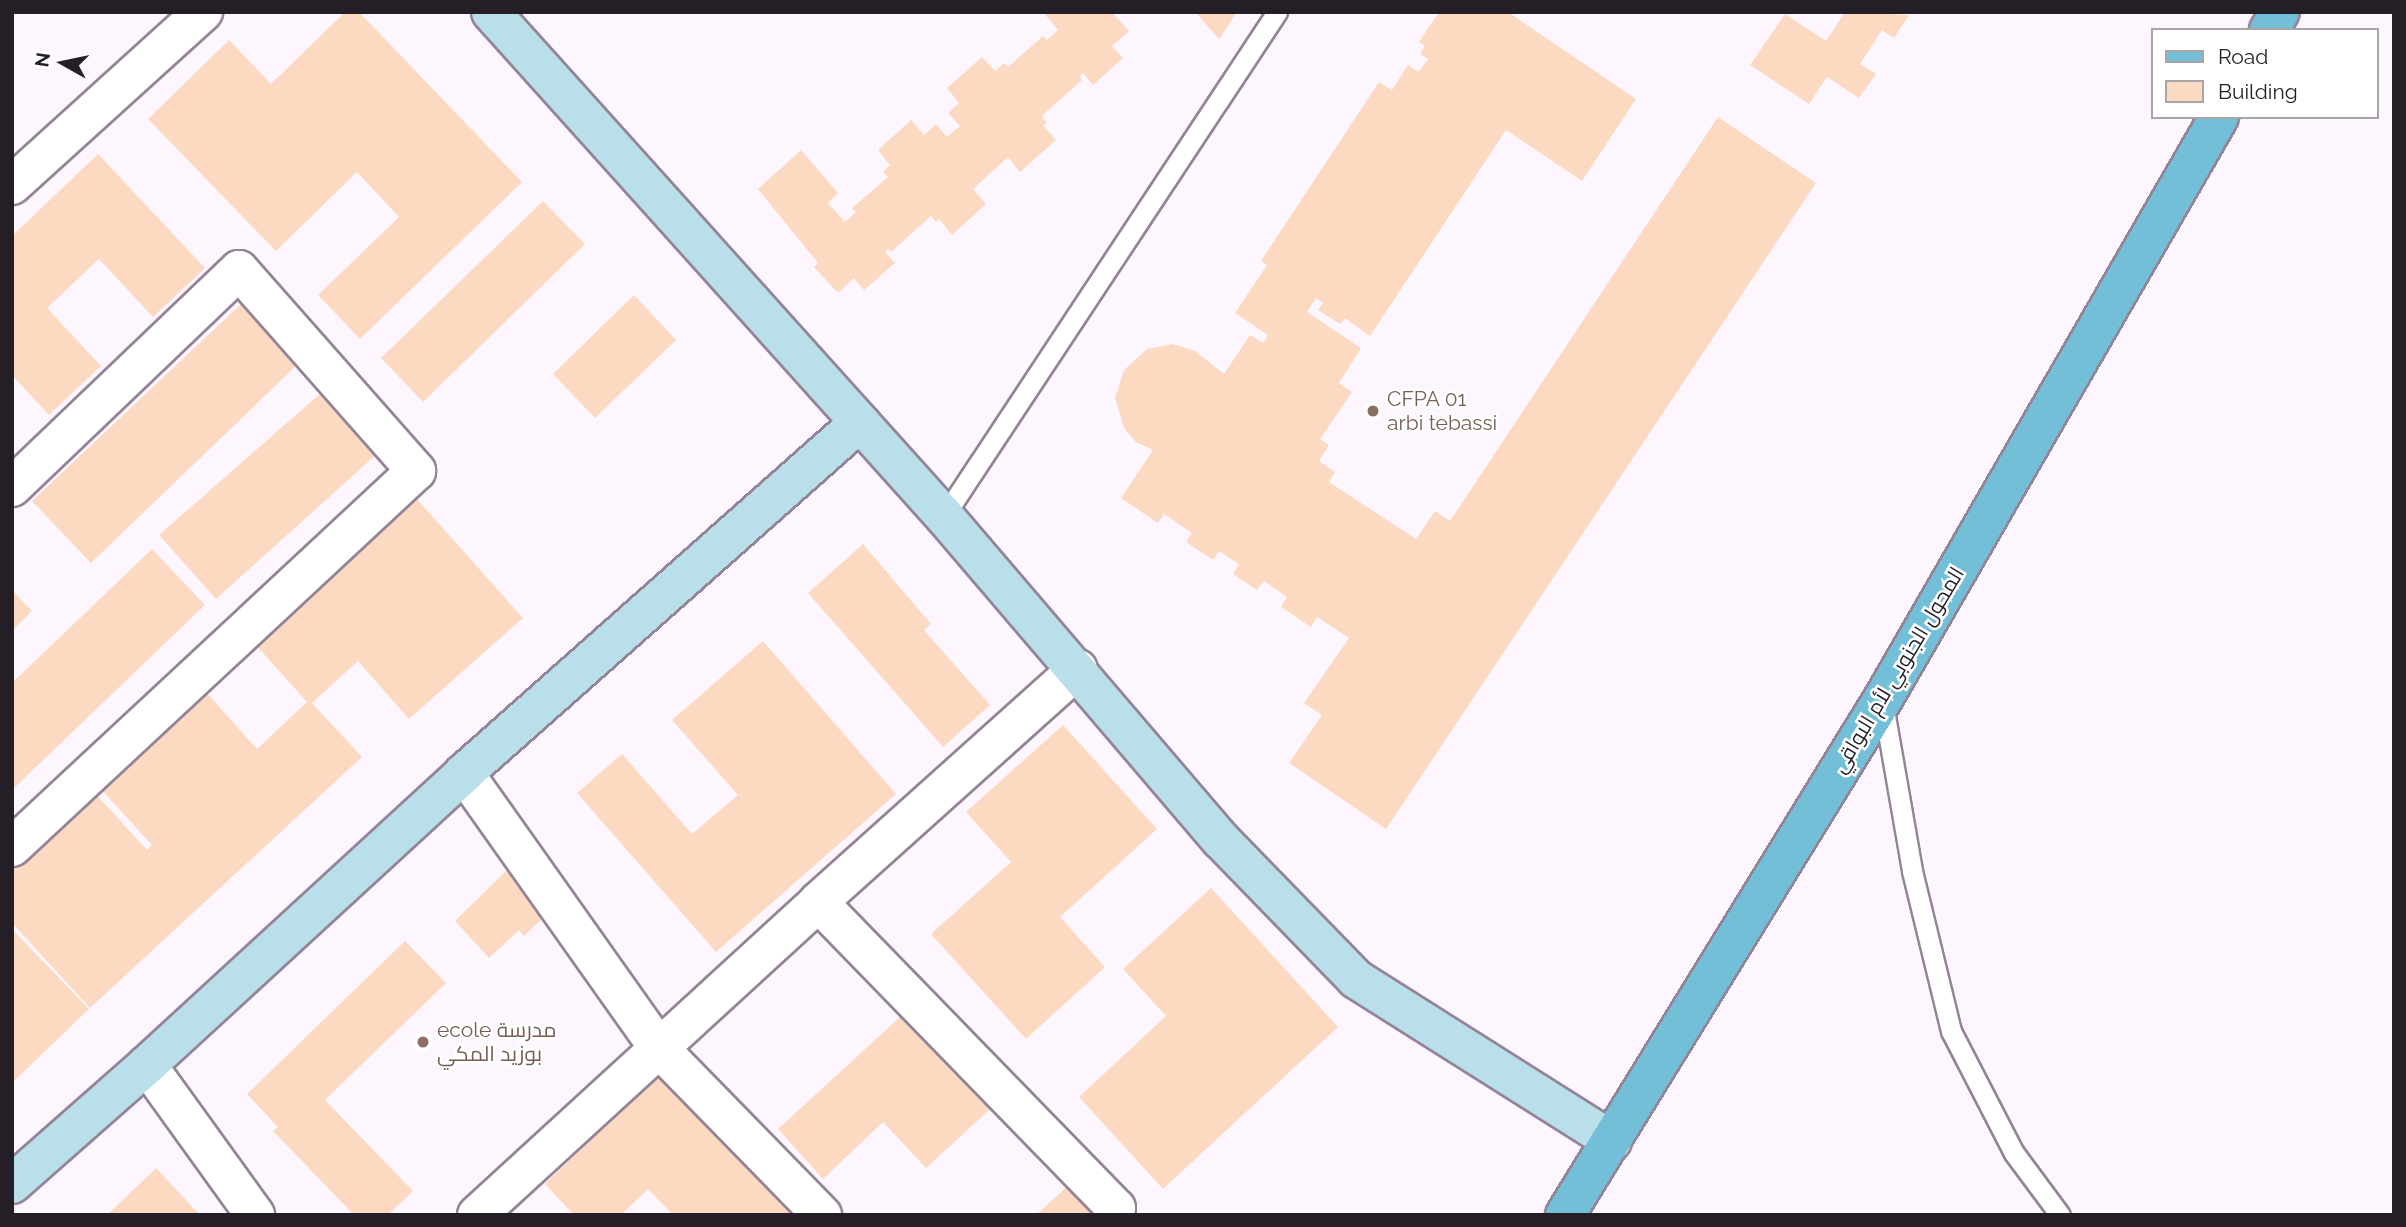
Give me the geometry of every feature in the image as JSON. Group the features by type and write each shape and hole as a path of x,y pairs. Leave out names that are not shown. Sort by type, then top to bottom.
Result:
{"main road":[{"path":"2270,28 2280,12"},
{"name":"المحول الجنوبي لأم البواقي","path":"1565,1215 1883,699 2218,119"}],"street":[{"path":"12,185 203,12"},
{"path":"492,12 944,516 1078,669 1221,840 1356,979 1612,1141"},
{"path":"12,487 239,270 416,471 12,848"},
{"path":"12,1184 147,1065 464,773 860,422"},
{"path":"491,1211 658,1047 1078,669"},
{"path":"464,773 658,1047 822,1215"},
{"path":"818,902 1116,1208 1113,1215"},
{"path":"147,1065 255,1215"}],"lane":[{"path":"944,516 1277,12"},
{"path":"1883,699 1912,871 1951,1031 2014,1153 2060,1215"}],"building":[{"path":"345,12 359,12 522,182 360,339 318,295 399,217 357,172 276,251 148,119 229,40 271,84"},
{"path":"1043,12 1112,12 1129,31 1112,46 1123,58 1093,85 1083,73 1080,77 1082,80 1042,117 1047,123 1043,125 1056,140 1020,172 1008,157 973,189 986,204 952,235 939,219 936,222 931,216 891,252 889,249 885,252 895,263 864,290 854,278 838,293 814,267 818,263 758,189 801,150 838,193 828,203 845,222 856,212 852,208 888,177 883,172 890,165 878,150 911,120 924,135 936,124 947,137 960,126 948,113 959,103 947,88 982,57 995,71 1004,63 1008,67 1043,36 1047,40 1058,30"},
{"path":"1195,12 1237,12 1219,39"},
{"path":"1439,12 1508,12 1636,99 1582,181 1506,130 1370,336 1345,318 1340,324 1318,310 1323,303 1316,298 1307,312 1361,348 1339,383 1352,392 1320,439 1329,445 1319,461 1335,472 1329,482 1416,539 1435,511 1450,521 1718,117 1816,183 1386,829 1289,763 1322,715 1304,703 1349,638 1317,617 1311,627 1281,607 1287,597 1264,581 1257,590 1233,574 1239,564 1219,551 1213,560 1186,542 1192,533 1164,514 1158,523 1121,498 1153,450 1136,442 1124,428 1115,398 1124,370 1147,349 1173,344 1195,351 1224,374 1250,335 1263,343 1268,335 1235,313 1267,265 1261,261 1379,82 1392,90 1408,65 1419,72 1428,59 1420,54 1425,46 1419,42"},
{"path":"1845,12 1909,15 1894,38 1882,30 1860,64 1876,74 1859,98 1827,77 1809,104 1750,65 1785,14 1826,41"},
{"path":"98,154 205,268 153,317 99,259 47,308 101,366 49,415 12,375 12,236"},
{"path":"543,201 585,244 423,402 381,358"},
{"path":"634,295 676,340 595,418 553,374"},
{"path":"241,304 298,364 91,563 32,501"},
{"path":"322,392 377,454 216,599 159,535"},
{"path":"416,498 523,618 409,719 358,661 312,703 362,757 90,1008 12,923 12,865 93,791 147,850 152,845 99,787 204,690 257,749 307,702 253,642"},
{"path":"863,544 931,624 924,630 990,705 943,747 808,593"},
{"path":"152,549 205,605 12,790 12,683"},
{"path":"12,590 32,611 12,631"},
{"path":"763,641 896,794 716,952 577,793 622,754 692,834 738,795 672,720"},
{"path":"1063,725 1157,829 1060,917 1105,967 1026,1039 931,934 1011,862 966,812"},
{"path":"508,869 543,906 544,917 524,936 519,930 489,958 455,921"},
{"path":"1211,888 1338,1027 1163,1189 1079,1097 1166,1016 1123,969"},
{"path":"12,929 89,1009 12,1083"},
{"path":"405,941 446,983 325,1100 413,1191 388,1215 354,1215 273,1131 278,1127 247,1094"},
{"path":"912,1006 999,1101 926,1168 883,1122 823,1179 778,1129"},
{"path":"659,1075 792,1215 673,1215 648,1189 621,1215 574,1215 545,1184"},
{"path":"156,1168 200,1215 107,1215"},
{"path":"1070,1184 1098,1215 1036,1215"}],"place":[{"name":"CFPA 01 arbi tebassi","path":"1373,411"},
{"name":"ecole مدرسة بوزيد المكي","path":"423,1042"}]}
